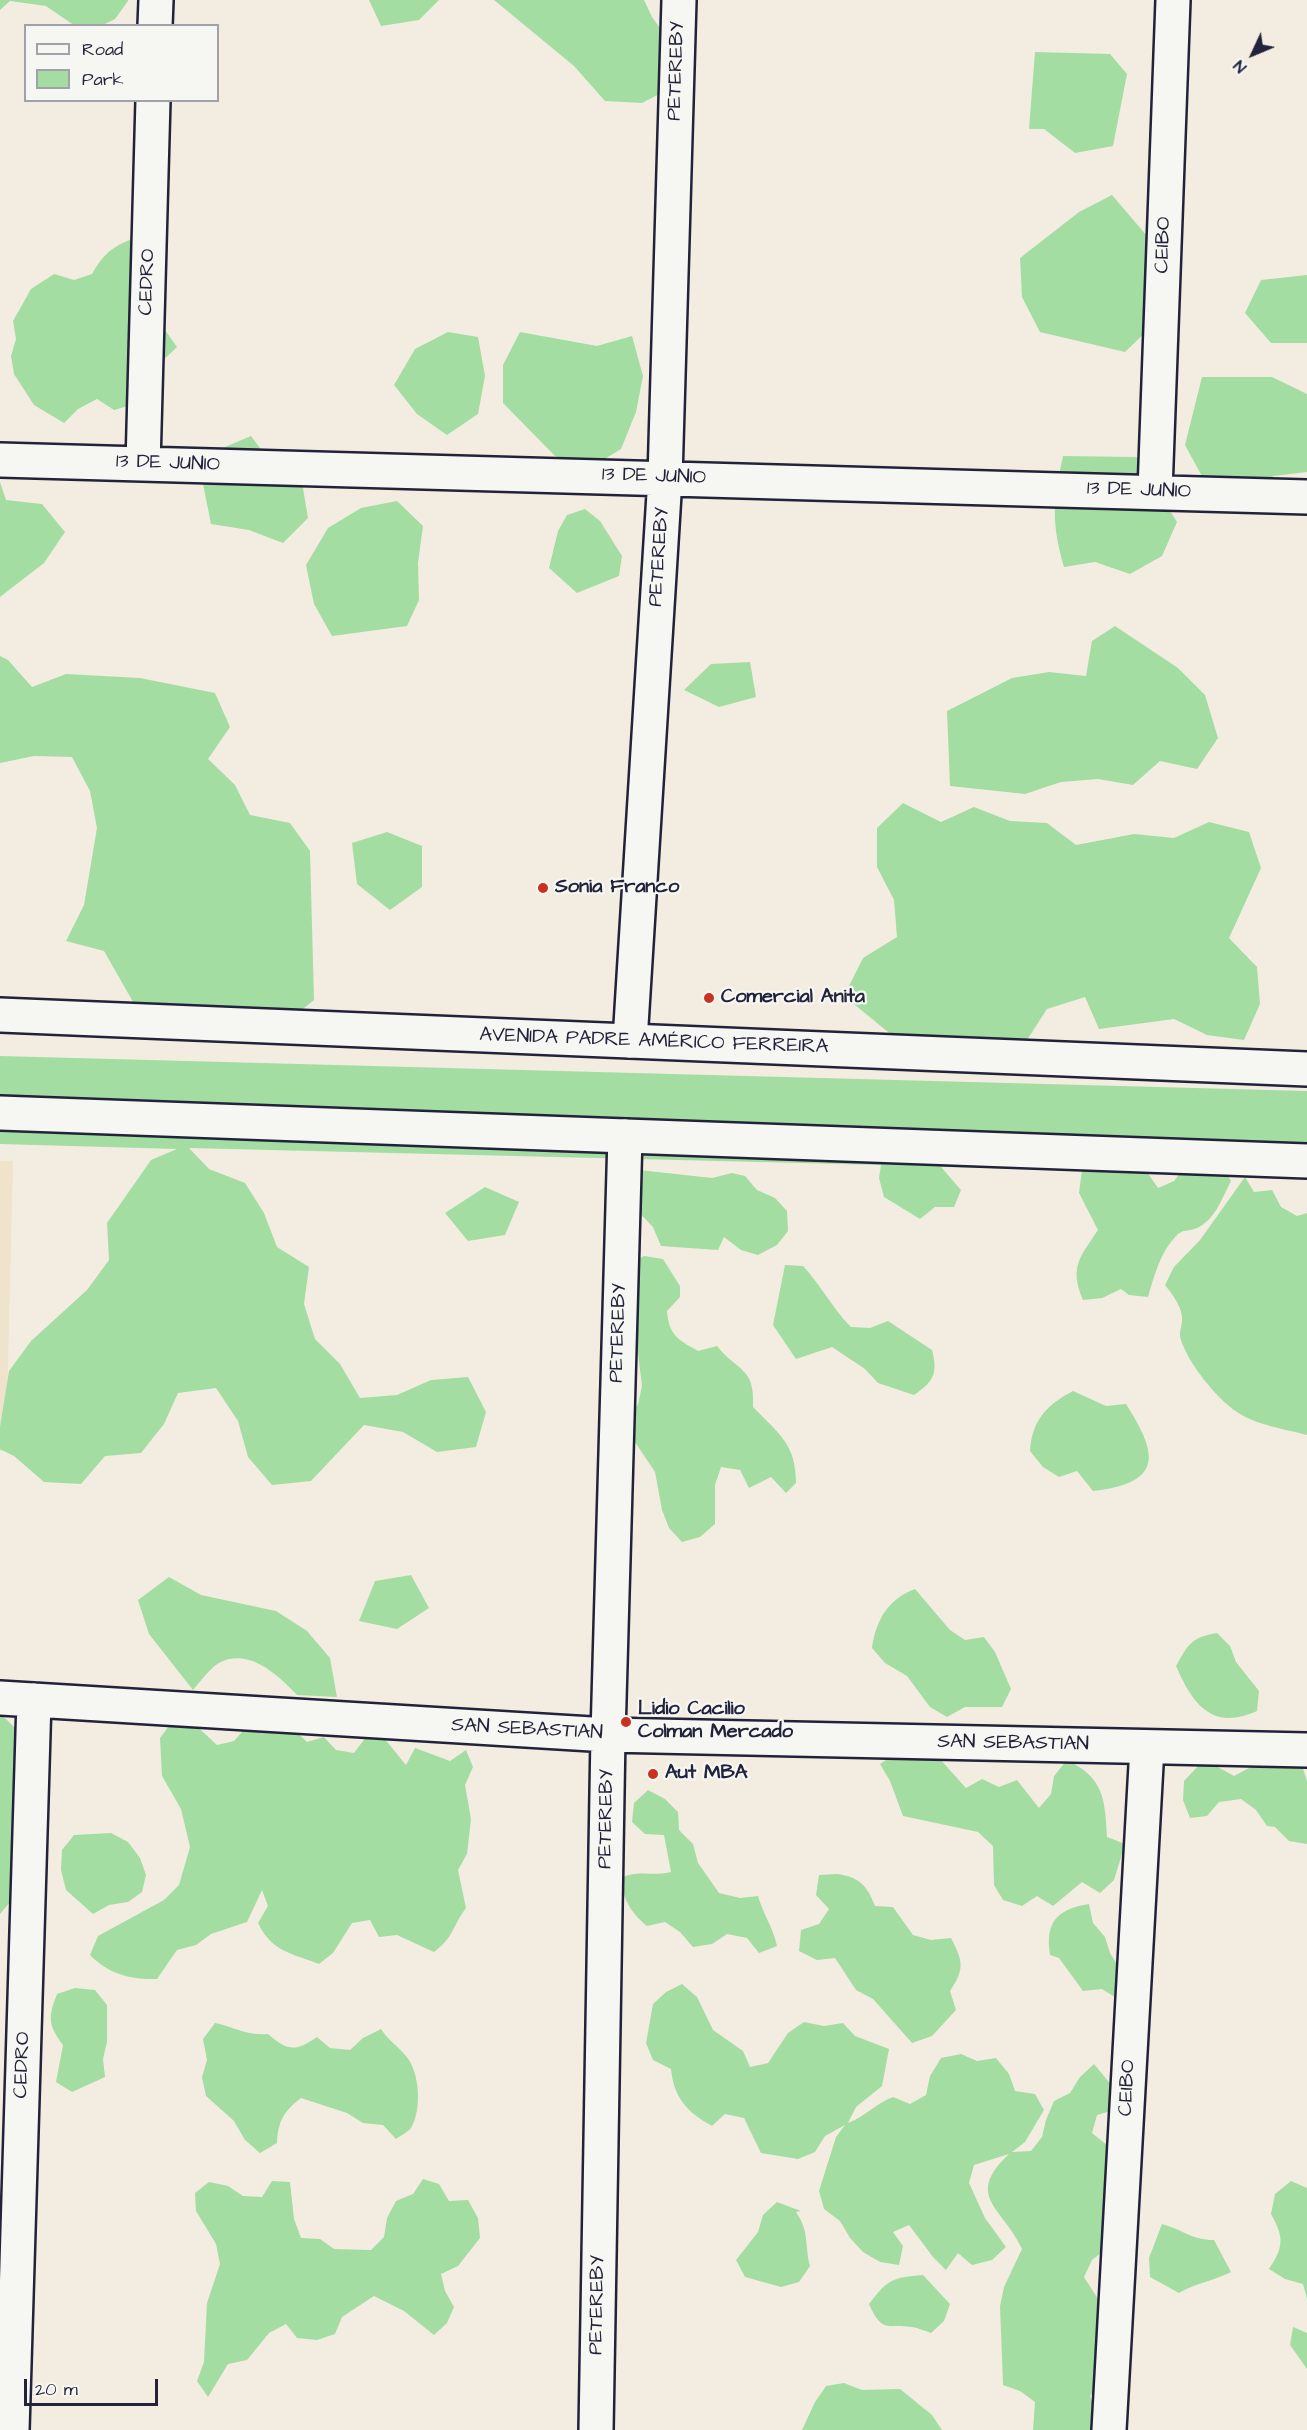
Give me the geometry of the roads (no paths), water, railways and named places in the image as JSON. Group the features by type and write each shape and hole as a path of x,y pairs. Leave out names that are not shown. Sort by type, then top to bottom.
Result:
{"street":[{"path":"155,24 156,0"},
{"name":"PETEREBY","path":"630,1041 665,478 679,0"},
{"name":"CEIBO","path":"1155,491 1173,0"},
{"name":"CEDRO","path":"143,464 153,102"},
{"name":"13 DE JUNIO","path":"0,460 1307,497"},
{"name":"AVENIDA PADRE AMÉRICO FERREIRA","path":"0,1015 1307,1069"},
{"path":"0,1113 1307,1161"},
{"name":"PETEREBY","path":"596,2430 608,1735 625,1136"},
{"name":"SAN SEBASTIAN","path":"0,1698 608,1735 1307,1750"},
{"name":"CEDRO","path":"12,2430 34,1700"},
{"name":"CEIBO","path":"1108,2430 1147,1747"}],"place":[{"name":"Sonia Franco","path":"543,888"},
{"name":"Comercial Anita","path":"709,998"},
{"name":"Lidio Cacilio Colman Mercado","path":"626,1722"},
{"name":"Aut MBA","path":"653,1774"}]}
